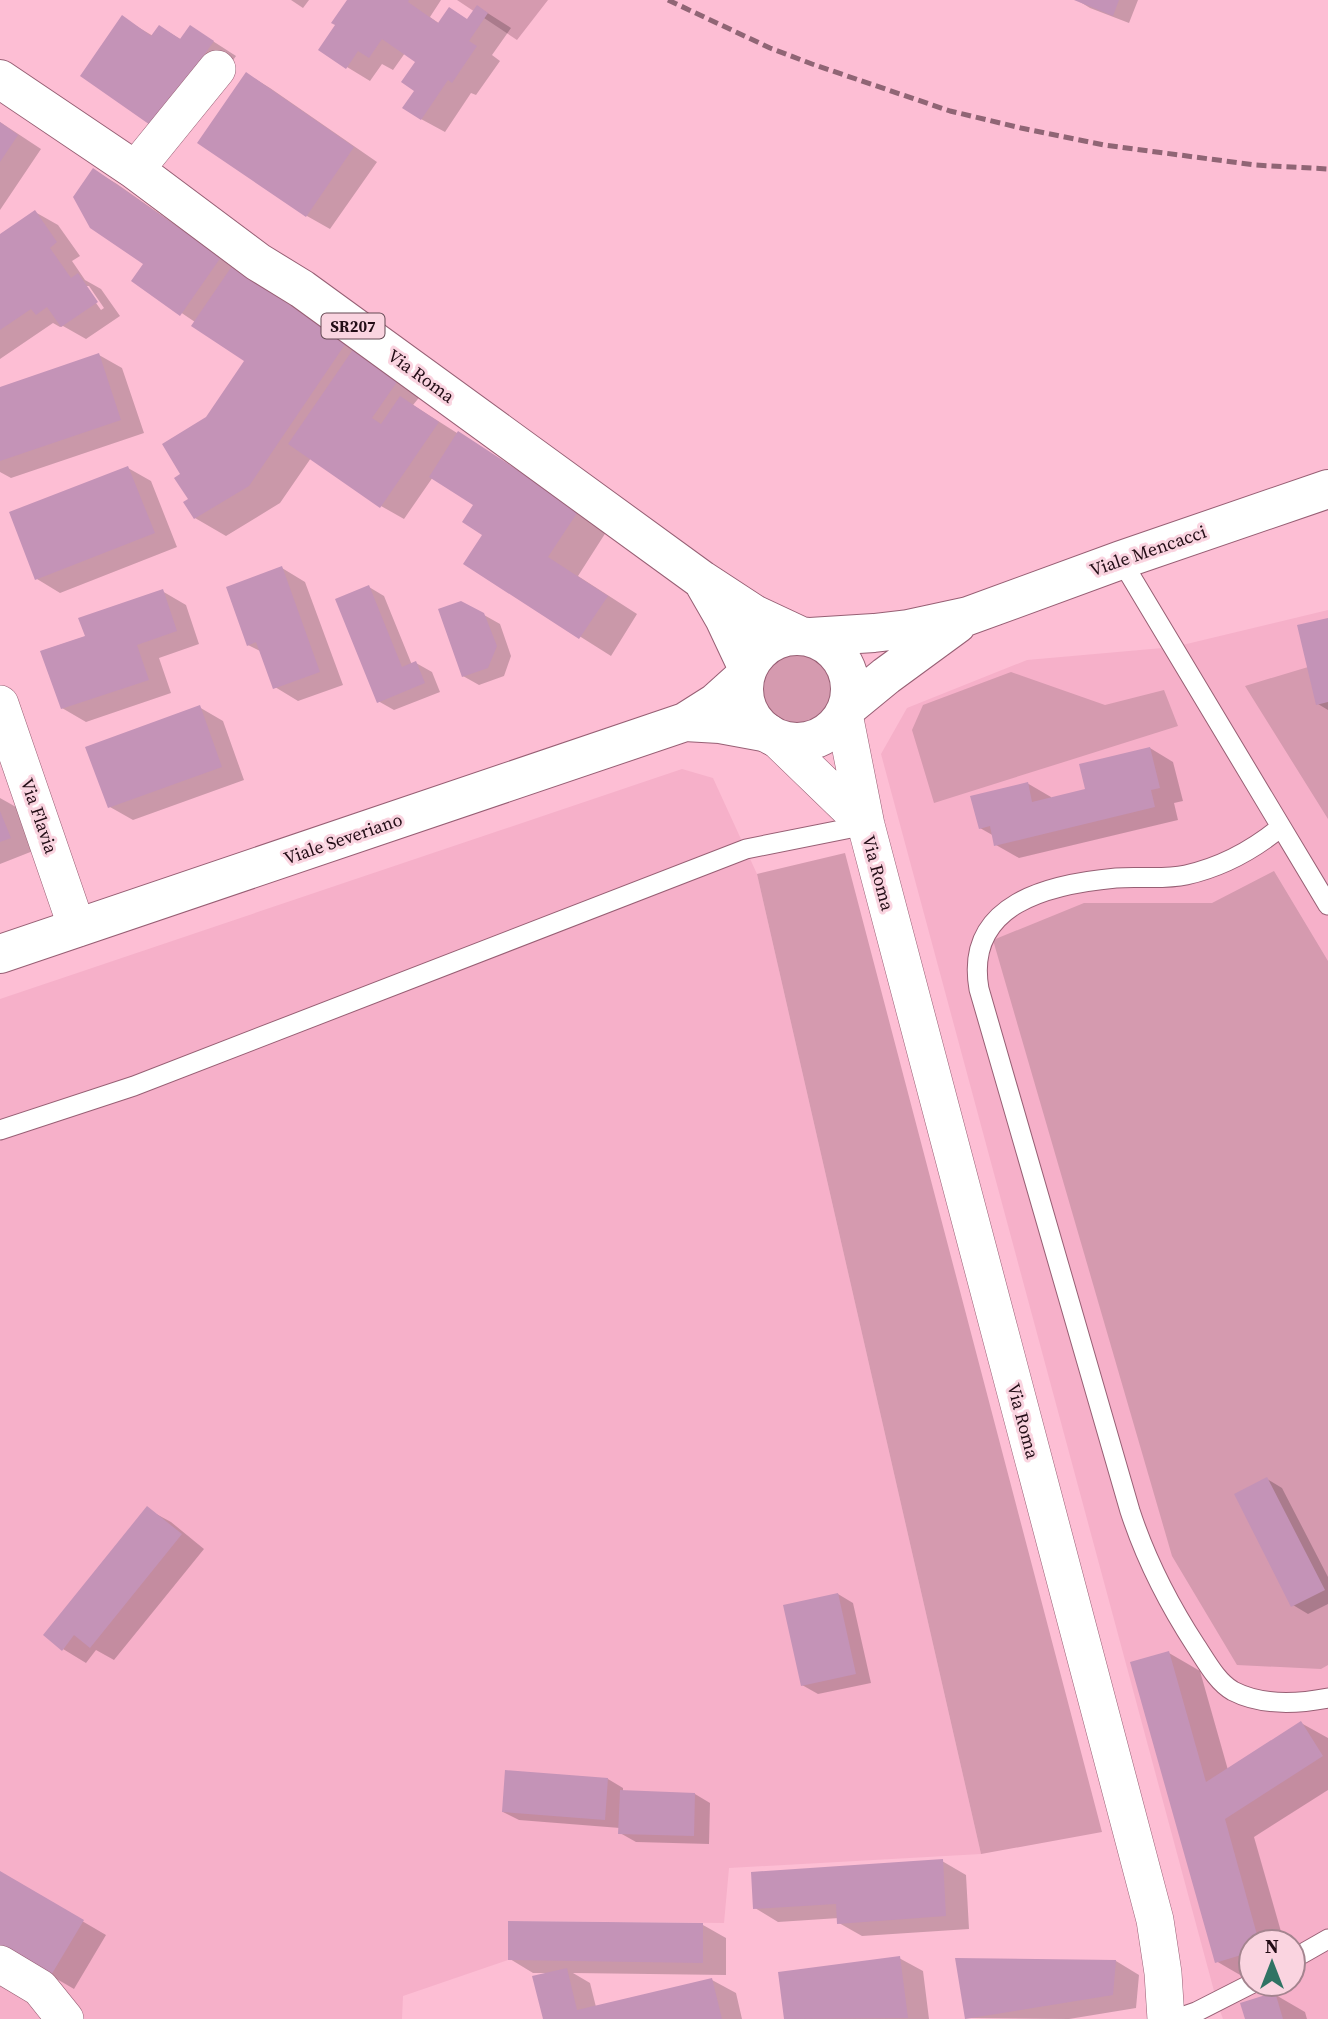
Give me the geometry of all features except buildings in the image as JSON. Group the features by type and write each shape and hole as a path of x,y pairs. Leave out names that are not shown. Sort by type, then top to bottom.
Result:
{"main road":[{"name":"Via Roma","path":"0,79 135,170 258,262 302,289 702,580 754,614 805,636"},
{"name":"Viale Mencacci","path":"805,636 908,629 968,616 1328,489"},
{"name":"Via Roma","path":"702,580 723,618 746,673"},
{"name":"Viale Mencacci","path":"846,711 886,676 968,616"},
{"path":"788,636 805,636 826,644 840,656 848,672 851,690 846,711 835,727 821,737 790,742 772,735 756,722 747,708 744,692 746,673 763,647 788,636"},
{"name":"Viale Severiano","path":"0,954 685,722 715,703 746,673"},
{"name":"Viale Severiano","path":"685,722 728,725 772,735"}],"street":[{"path":"135,170 217,69"},
{"name":"Via Flavia","path":"0,704 77,928"},
{"name":"Via Roma","path":"846,711 866,825 1155,1920 1164,1973 1166,2019"},
{"name":"Via Roma","path":"772,735 866,825"},
{"path":"0,1964 40,1988 65,2019"}],"lane":[{"path":"1122,560 1328,905"},
{"path":"0,1130 147,1081 746,849 866,825"},
{"path":"1281,827 1245,853 1184,875 1095,881 1057,888 1026,898 996,920 984,935 978,954 977,974 979,989 1130,1511 1153,1571 1207,1664 1232,1690 1250,1698 1288,1703 1328,1698"},
{"path":"1307,1951 1328,1939"},
{"path":"1176,2019 1237,1991"}],"shaded area":[{"path":"457,0 548,0 517,40"},
{"path":"1328,610 1328,2019 1223,2019 881,754 907,708 1027,660 1174,647"},
{"path":"797,652 818,658 828,668 834,689 828,710 818,720 797,726 776,720 766,710 760,689 766,668 776,658"},
{"path":"1328,661 1328,819 1245,686"},
{"path":"1011,672 1105,705 1164,690 1178,726 934,803 912,730 923,705"},
{"path":"682,769 713,778 757,874 981,1854 729,1868 724,1923 509,1921 508,1960 403,1996 402,2019 0,2019 0,999"},
{"path":"845,853 1102,1832 981,1854 757,874"},
{"path":"1274,871 1328,961 1328,1665 1321,1669 1237,1665 1172,1556 993,940 1084,903 1212,903"}],"railway":[{"path":"668,0 770,48 950,111 1104,145 1255,165 1328,169"}]}
